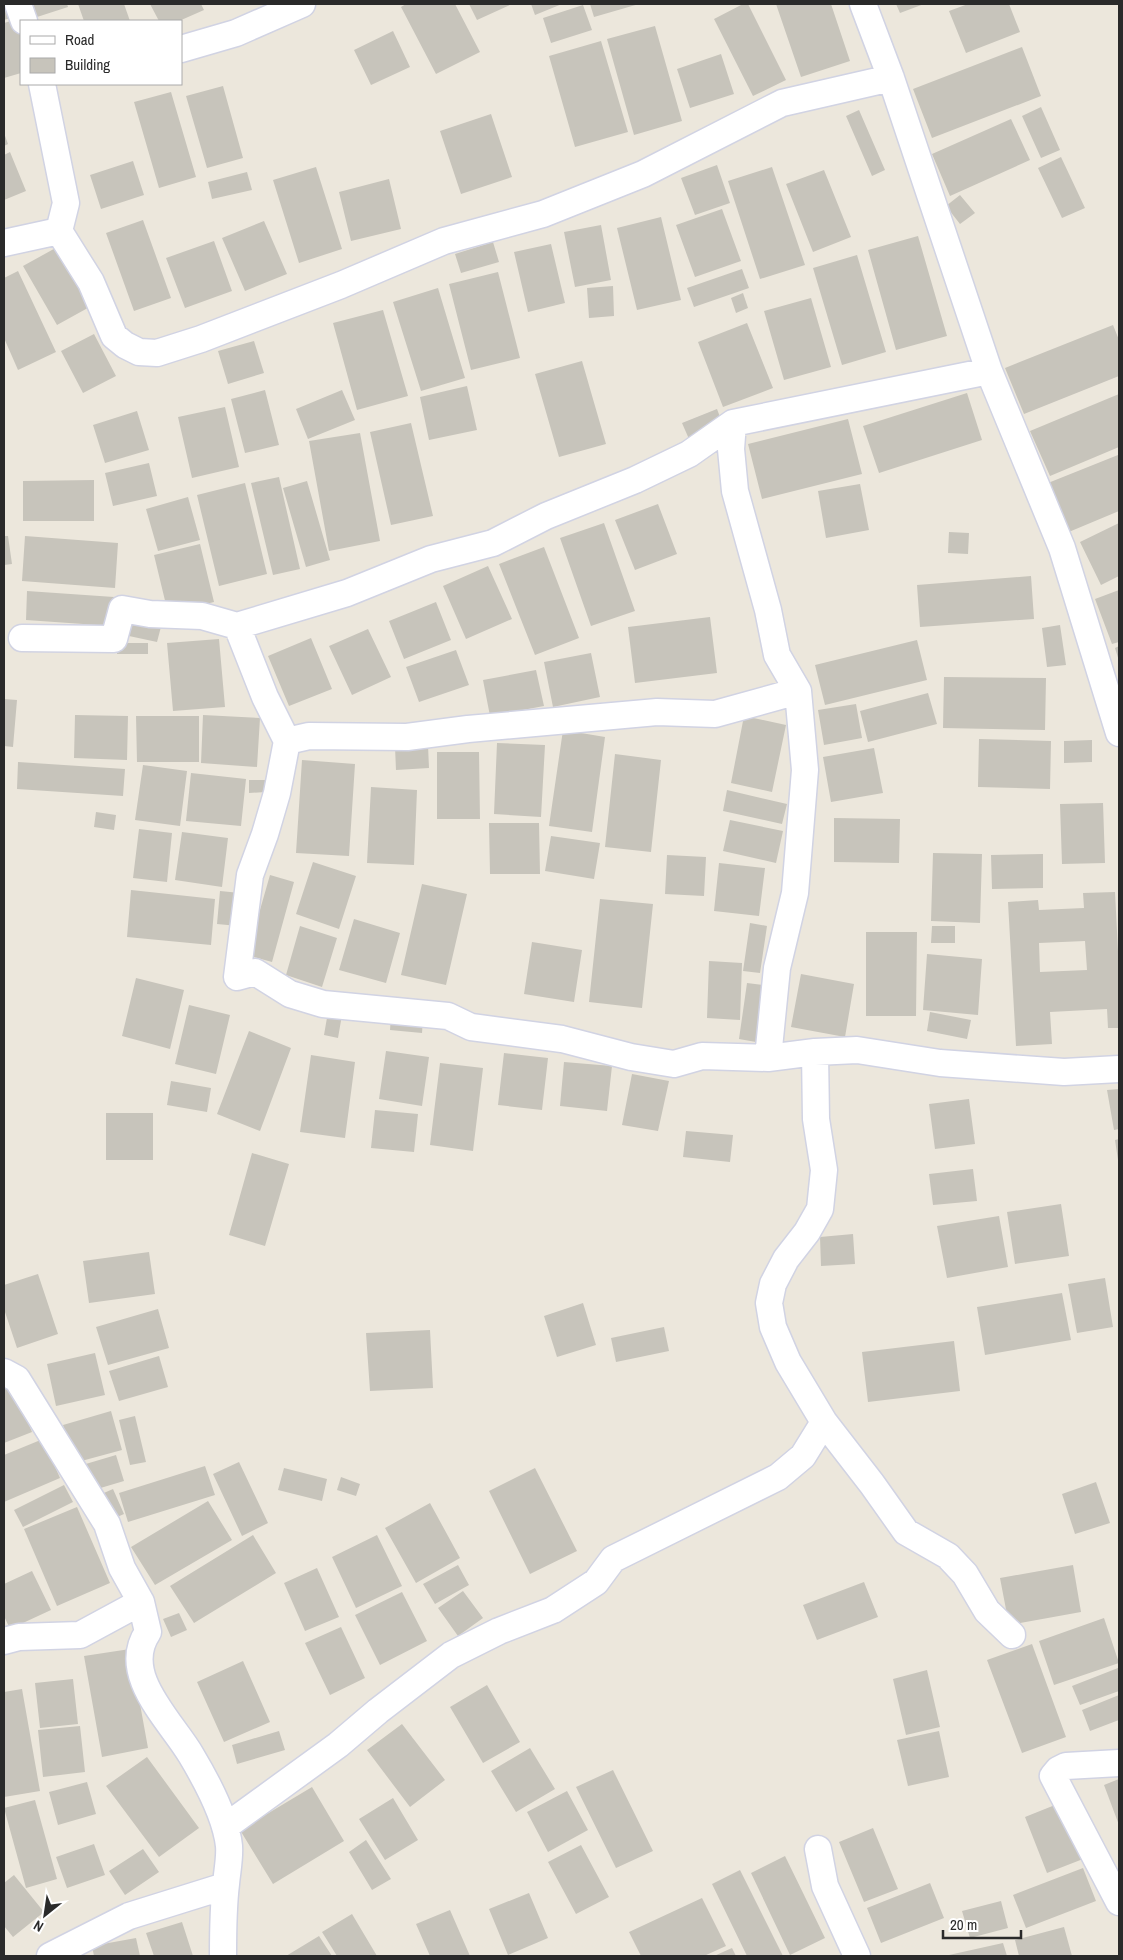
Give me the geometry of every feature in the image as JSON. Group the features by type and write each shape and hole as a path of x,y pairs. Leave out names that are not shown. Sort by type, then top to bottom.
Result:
{"street":[{"path":"18,4 24,20"},
{"path":"182,49 236,33 302,4"},
{"path":"863,4 891,78 989,371 1062,548 1119,733"},
{"path":"50,86 66,203 59,231 91,282 114,336 125,345 139,352 157,353 201,339 340,285 444,241 552,210 642,174 782,103 891,78"},
{"path":"4,243 59,231"},
{"path":"22,638 114,640 122,609 150,614 202,616 236,626 347,593 431,559 493,542 546,516 635,480 681,458 733,423 989,371"},
{"path":"733,423 731,449 734,492 768,610 777,655 798,691 805,770 795,893 777,968 768,1058"},
{"path":"236,626 265,697 287,741 277,793 250,875 237,977 255,972 290,994 323,1004 448,1016 472,1027 562,1039 639,1058 674,1064 702,1056 768,1058 815,1052 857,1050 940,1063 1064,1072 1119,1069"},
{"path":"287,741 309,736 406,737 468,729 657,712 715,714 798,691"},
{"path":"815,1052 816,1119 824,1170 820,1208 807,1232 786,1260 773,1284 770,1303 773,1327 788,1362 824,1422 906,1532 948,1556 964,1574 987,1611 1012,1635"},
{"path":"4,1372 17,1379 107,1524 122,1568 141,1602 148,1632 140,1643 138,1662 146,1686 164,1718 191,1754 225,1827 229,1848 225,1886 223,1956"},
{"path":"225,1827 338,1745 450,1655 499,1631 553,1610 596,1582 613,1559 778,1477 803,1456 824,1422"},
{"path":"4,1641 19,1637 80,1635 141,1602"},
{"path":"1119,1763 1066,1766 1058,1770 1053,1776 1119,1902"},
{"path":"818,1848 825,1886 856,1956"},
{"path":"50,1956 129,1916 225,1886"}],"building":[{"path":"4,4 15,4 20,15 4,20"},
{"path":"33,4 67,4 68,7 37,17"},
{"path":"78,4 124,4 130,20 84,20"},
{"path":"150,4 201,4 204,10 181,20 158,20"},
{"path":"406,4 455,4 480,52 436,74 401,7"},
{"path":"469,4 512,4 477,20"},
{"path":"531,4 562,4 535,15"},
{"path":"590,4 639,4 594,17"},
{"path":"743,4 748,4 786,80 753,96 714,19"},
{"path":"776,4 831,4 850,61 801,77"},
{"path":"896,4 924,4 900,13"},
{"path":"968,4 1009,4 1020,32 966,53 949,11"},
{"path":"583,5 592,30 551,43 543,18"},
{"path":"21,18 20,73 4,78 4,23"},
{"path":"655,26 682,121 634,135 607,39"},
{"path":"393,31 410,67 371,85 354,50"},
{"path":"601,41 628,132 575,147 549,56"},
{"path":"1022,47 1041,96 932,138 913,89"},
{"path":"721,54 734,94 690,108 677,69"},
{"path":"223,86 243,158 207,168 186,96"},
{"path":"171,92 196,177 159,188 134,102"},
{"path":"1041,107 1060,150 1041,158 1022,116"},
{"path":"859,110 885,170 872,176 846,116"},
{"path":"491,114 512,177 461,194 440,131"},
{"path":"1011,119 1030,160 950,196 932,154"},
{"path":"4,133 8,144 4,146"},
{"path":"10,152 26,191 4,200 4,155"},
{"path":"1061,157 1085,208 1062,218 1038,168"},
{"path":"133,161 144,195 101,209 90,175"},
{"path":"717,165 730,203 695,215 681,178"},
{"path":"316,167 342,249 299,263 273,180"},
{"path":"772,167 805,265 760,279 728,181"},
{"path":"824,170 851,237 813,252 786,184"},
{"path":"247,172 252,190 212,199 208,182"},
{"path":"389,179 401,229 351,241 339,192"},
{"path":"960,195 975,213 960,224 946,206"},
{"path":"722,209 741,261 695,277 676,225"},
{"path":"661,217 681,300 637,310 617,228"},
{"path":"143,220 171,298 134,311 106,233"},
{"path":"264,221 287,274 245,291 222,238"},
{"path":"601,225 611,280 575,287 564,232"},
{"path":"918,236 947,336 896,350 868,250"},
{"path":"214,241 232,291 185,308 166,258"},
{"path":"493,242 499,262 461,273 455,254"},
{"path":"551,244 565,303 528,312 514,252"},
{"path":"61,245 95,304 57,325 23,266"},
{"path":"857,255 886,352 842,365 813,268"},
{"path":"742,269 749,288 694,307 687,288"},
{"path":"18,271 56,352 18,370 4,338 4,278"},
{"path":"498,272 520,358 471,370 449,284"},
{"path":"613,286 614,316 589,318 587,288"},
{"path":"438,288 465,378 421,391 393,302"},
{"path":"743,293 748,308 736,313 731,298"},
{"path":"811,298 831,367 784,380 764,311"},
{"path":"383,310 408,396 357,410 333,323"},
{"path":"747,323 773,388 723,407 698,342"},
{"path":"1113,325 1119,340 1119,376 1024,414 1005,368"},
{"path":"94,334 116,376 83,393 61,351"},
{"path":"254,341 264,373 228,384 218,351"},
{"path":"582,361 606,444 559,457 535,374"},
{"path":"467,386 477,430 429,440 420,397"},
{"path":"265,390 279,445 245,453 231,399"},
{"path":"342,390 355,420 308,439 296,409"},
{"path":"967,393 982,440 879,473 863,426"},
{"path":"1119,394 1119,447 1050,476 1030,431"},
{"path":"225,407 239,467 192,478 178,417"},
{"path":"717,409 723,425 689,439 682,423"},
{"path":"137,411 149,450 105,463 93,425"},
{"path":"848,419 862,474 762,499 748,444"},
{"path":"411,423 433,516 391,525 370,432"},
{"path":"360,433 380,541 329,551 309,441"},
{"path":"1118,455 1119,511 1064,534 1043,485"},
{"path":"149,463 157,496 113,506 105,473"},
{"path":"279,477 300,569 273,575 251,483"},
{"path":"94,480 94,521 23,521 23,481"},
{"path":"307,481 330,560 306,567 283,488"},
{"path":"245,483 267,574 219,586 197,495"},
{"path":"860,484 869,530 826,538 818,491"},
{"path":"188,497 200,540 158,551 146,509"},
{"path":"658,504 677,554 635,570 615,520"},
{"path":"604,523 635,611 591,626 560,538"},
{"path":"1119,523 1119,576 1101,585 1080,542"},
{"path":"949,532 969,533 968,554 948,553"},
{"path":"4,536 8,536 12,564 4,565"},
{"path":"25,536 118,543 115,588 22,581"},
{"path":"200,544 214,602 168,613 154,555"},
{"path":"544,547 579,638 535,655 499,564"},
{"path":"488,566 512,619 466,639 443,586"},
{"path":"1031,576 1034,619 920,627 917,585"},
{"path":"1119,590 1119,642 1112,644 1095,599"},
{"path":"27,591 114,597 112,626 26,620"},
{"path":"436,602 451,640 404,659 389,621"},
{"path":"134,617 162,623 157,642 129,636"},
{"path":"710,617 717,673 635,683 628,627"},
{"path":"1060,625 1066,665 1047,667 1042,628"},
{"path":"368,629 391,677 352,695 329,646"},
{"path":"311,638 332,689 289,706 268,656"},
{"path":"219,639 225,707 173,711 167,643"},
{"path":"917,640 927,680 825,705 815,665"},
{"path":"117,643 148,643 148,654 117,654"},
{"path":"1119,646 1119,661 1115,648"},
{"path":"456,650 469,685 419,702 406,667"},
{"path":"591,653 600,697 553,707 544,662"},
{"path":"536,670 544,706 490,716 483,680"},
{"path":"944,677 1046,678 1045,730 943,728"},
{"path":"928,693 937,724 868,742 860,711"},
{"path":"4,699 17,700 13,747 4,746"},
{"path":"856,704 862,738 824,745 818,710"},
{"path":"75,715 128,716 127,760 74,758"},
{"path":"203,715 260,718 257,767 201,763"},
{"path":"136,716 199,716 199,762 137,762"},
{"path":"744,716 786,725 772,792 731,783"},
{"path":"563,730 605,737 592,832 549,826"},
{"path":"979,739 1051,741 1050,789 978,787"},
{"path":"1092,740 1092,762 1064,763 1064,741"},
{"path":"497,743 545,745 541,817 494,814"},
{"path":"428,745 429,768 396,770 395,747"},
{"path":"874,748 883,793 831,802 823,757"},
{"path":"437,752 479,752 480,819 437,819"},
{"path":"615,754 661,760 651,852 605,847"},
{"path":"302,760 355,764 349,856 296,853"},
{"path":"18,762 125,769 123,796 17,789"},
{"path":"143,765 187,771 180,826 135,820"},
{"path":"191,773 246,779 241,826 186,821"},
{"path":"249,780 266,780 266,792 249,793"},
{"path":"371,787 417,790 414,865 367,863"},
{"path":"727,790 787,804 782,824 723,811"},
{"path":"1103,803 1105,863 1062,864 1060,804"},
{"path":"96,812 116,815 114,830 94,827"},
{"path":"834,818 900,819 899,863 834,862"},
{"path":"730,820 783,831 776,863 723,851"},
{"path":"489,823 539,823 540,874 490,874"},
{"path":"139,829 172,833 167,882 133,878"},
{"path":"182,832 228,838 222,887 175,880"},
{"path":"551,836 600,843 594,879 545,871"},
{"path":"933,853 982,854 980,923 931,921"},
{"path":"1043,854 1043,888 992,889 991,855"},
{"path":"667,855 706,857 704,896 665,894"},
{"path":"313,862 356,876 339,929 296,914"},
{"path":"719,863 765,868 759,916 714,911"},
{"path":"270,875 294,882 272,962 247,955"},
{"path":"422,884 467,894 446,985 401,975"},
{"path":"131,890 215,899 211,945 127,937"},
{"path":"220,891 240,893 238,926 217,924"},
{"path":"1115,892 1119,971 1119,1028 1108,1028 1107,1009 1050,1012 1052,1044 1016,1046 1008,902 1038,900 1039,910 1084,908 1083,893","holes":["1085,941 1087,970 1040,972 1039,943"]},
{"path":"600,899 653,904 642,1008 589,1002"},
{"path":"354,919 400,933 386,983 339,970"},
{"path":"750,923 767,926 760,973 743,971"},
{"path":"300,926 337,938 322,987 286,975"},
{"path":"932,926 955,926 955,943 931,943"},
{"path":"866,932 917,932 916,1016 866,1016"},
{"path":"532,942 582,950 574,1002 524,994"},
{"path":"927,954 982,959 978,1015 923,1010"},
{"path":"709,961 742,963 740,1020 707,1018"},
{"path":"801,974 854,984 845,1037 791,1027"},
{"path":"136,978 184,990 170,1049 122,1036"},
{"path":"747,983 763,985 756,1042 739,1039"},
{"path":"189,1005 230,1015 216,1074 175,1064"},
{"path":"328,1012 342,1015 338,1038 324,1035"},
{"path":"930,1012 971,1020 967,1039 927,1031"},
{"path":"391,1016 423,1019 422,1033 390,1030"},
{"path":"249,1031 291,1048 260,1131 217,1114"},
{"path":"386,1051 429,1057 422,1106 379,1099"},
{"path":"504,1053 548,1058 542,1110 498,1105"},
{"path":"311,1055 355,1062 345,1138 300,1132"},
{"path":"564,1062 612,1066 607,1111 560,1106"},
{"path":"440,1063 483,1068 473,1151 430,1145"},
{"path":"632,1074 669,1081 658,1131 622,1125"},
{"path":"171,1081 211,1088 207,1112 167,1105"},
{"path":"1119,1089 1119,1129 1114,1130 1107,1090"},
{"path":"969,1099 975,1144 935,1149 929,1104"},
{"path":"375,1110 418,1114 414,1152 371,1148"},
{"path":"106,1113 153,1113 153,1160 106,1160"},
{"path":"686,1131 733,1135 730,1162 683,1157"},
{"path":"1119,1139 1119,1159 1118,1160 1115,1140"},
{"path":"252,1153 289,1164 265,1246 229,1235"},
{"path":"973,1169 977,1201 933,1205 929,1174"},
{"path":"1061,1204 1069,1256 1015,1264 1007,1212"},
{"path":"999,1216 1008,1267 947,1278 937,1226"},
{"path":"853,1234 855,1264 821,1266 820,1237"},
{"path":"149,1252 155,1294 89,1303 83,1261"},
{"path":"38,1274 58,1334 17,1348 4,1309 4,1285"},
{"path":"1105,1278 1113,1327 1077,1333 1068,1284"},
{"path":"1062,1293 1071,1340 985,1355 977,1307"},
{"path":"583,1303 596,1345 557,1357 544,1316"},
{"path":"158,1309 169,1348 108,1365 96,1327"},
{"path":"664,1327 669,1351 616,1362 611,1338"},
{"path":"430,1330 433,1388 370,1391 366,1333"},
{"path":"954,1341 960,1391 868,1402 862,1352"},
{"path":"95,1353 105,1395 56,1406 47,1364"},
{"path":"159,1356 168,1387 119,1401 109,1371"},
{"path":"13,1384 32,1432 4,1443 4,1387"},
{"path":"111,1411 122,1450 74,1463 63,1425"},
{"path":"135,1416 146,1462 130,1465 119,1420"},
{"path":"43,1439 60,1478 4,1502 4,1455"},
{"path":"116,1455 124,1481 87,1492 79,1466"},
{"path":"239,1462 268,1523 242,1536 213,1474"},
{"path":"205,1466 215,1495 128,1522 119,1493"},
{"path":"284,1468 327,1479 322,1501 278,1490"},
{"path":"535,1468 577,1551 530,1574 489,1491"},
{"path":"341,1477 360,1484 356,1496 337,1490"},
{"path":"1096,1482 1110,1523 1075,1534 1062,1494"},
{"path":"64,1485 73,1502 23,1527 14,1510"},
{"path":"113,1489 124,1514 108,1521 97,1496"},
{"path":"208,1501 232,1540 155,1585 131,1547"},
{"path":"430,1503 460,1558 416,1583 385,1528"},
{"path":"77,1507 110,1583 57,1606 24,1529"},
{"path":"253,1535 276,1573 194,1623 170,1586"},
{"path":"377,1535 402,1586 356,1608 332,1557"},
{"path":"458,1565 469,1585 435,1604 423,1584"},
{"path":"1073,1565 1081,1612 1009,1625 1000,1578"},
{"path":"317,1568 339,1617 305,1631 284,1583"},
{"path":"32,1571 51,1610 10,1629 4,1616 4,1584"},
{"path":"864,1582 878,1617 817,1640 803,1605"},
{"path":"463,1591 483,1618 458,1636 438,1608"},
{"path":"402,1592 427,1641 380,1665 355,1615"},
{"path":"179,1613 187,1630 171,1637 163,1619"},
{"path":"1104,1618 1119,1663 1054,1685 1039,1641"},
{"path":"341,1627 365,1678 330,1695 305,1643"},
{"path":"1032,1644 1066,1737 1022,1753 987,1660"},
{"path":"130,1649 148,1748 102,1757 84,1656"},
{"path":"243,1661 270,1722 224,1742 197,1682"},
{"path":"1118,1668 1119,1691 1080,1705 1072,1686"},
{"path":"927,1670 940,1727 906,1735 893,1679"},
{"path":"73,1679 78,1724 40,1728 35,1683"},
{"path":"487,1685 520,1742 483,1763 450,1707"},
{"path":"22,1689 40,1791 4,1797 4,1692"},
{"path":"1119,1695 1119,1720 1090,1731 1082,1710"},
{"path":"402,1724 445,1780 410,1807 367,1750"},
{"path":"80,1726 85,1772 43,1777 38,1730"},
{"path":"279,1731 285,1750 237,1764 232,1745"},
{"path":"939,1731 949,1777 908,1786 897,1740"},
{"path":"530,1748 555,1789 516,1812 491,1771"},
{"path":"147,1757 199,1828 159,1857 106,1786"},
{"path":"613,1770 653,1851 616,1868 576,1787"},
{"path":"1119,1779 1119,1825 1104,1785"},
{"path":"87,1782 96,1814 58,1825 49,1792"},
{"path":"312,1787 344,1841 273,1884 240,1830"},
{"path":"567,1791 588,1830 548,1852 527,1812"},
{"path":"393,1798 418,1840 385,1860 359,1819"},
{"path":"35,1800 57,1879 26,1888 4,1808"},
{"path":"1060,1803 1083,1859 1047,1873 1025,1817"},
{"path":"873,1828 898,1889 864,1902 839,1842"},
{"path":"366,1840 391,1879 372,1890 349,1852"},
{"path":"94,1844 105,1875 67,1888 56,1857"},
{"path":"581,1845 609,1897 576,1914 548,1862"},
{"path":"143,1849 159,1872 125,1895 109,1871"},
{"path":"785,1856 825,1938 790,1955 751,1873"},
{"path":"1083,1868 1096,1901 1026,1928 1013,1895"},
{"path":"740,1870 783,1956 747,1956 712,1884"},
{"path":"14,1875 44,1912 13,1937 4,1926 4,1883"},
{"path":"930,1883 944,1918 881,1943 867,1908"},
{"path":"529,1893 548,1938 508,1955 489,1909"},
{"path":"702,1898 726,1946 704,1956 641,1956 629,1932"},
{"path":"1001,1901 1008,1928 970,1938 962,1911"},
{"path":"450,1910 470,1956 430,1956 416,1924"},
{"path":"352,1914 377,1956 337,1956 322,1932"},
{"path":"182,1922 193,1956 154,1956 146,1933"},
{"path":"1064,1927 1072,1956 1019,1956 1015,1940"},
{"path":"319,1936 332,1956 286,1956"},
{"path":"136,1938 140,1956 94,1956 92,1946"},
{"path":"1003,1943 1007,1956 949,1956 949,1955"},
{"path":"732,1948 736,1956 714,1956"}]}
